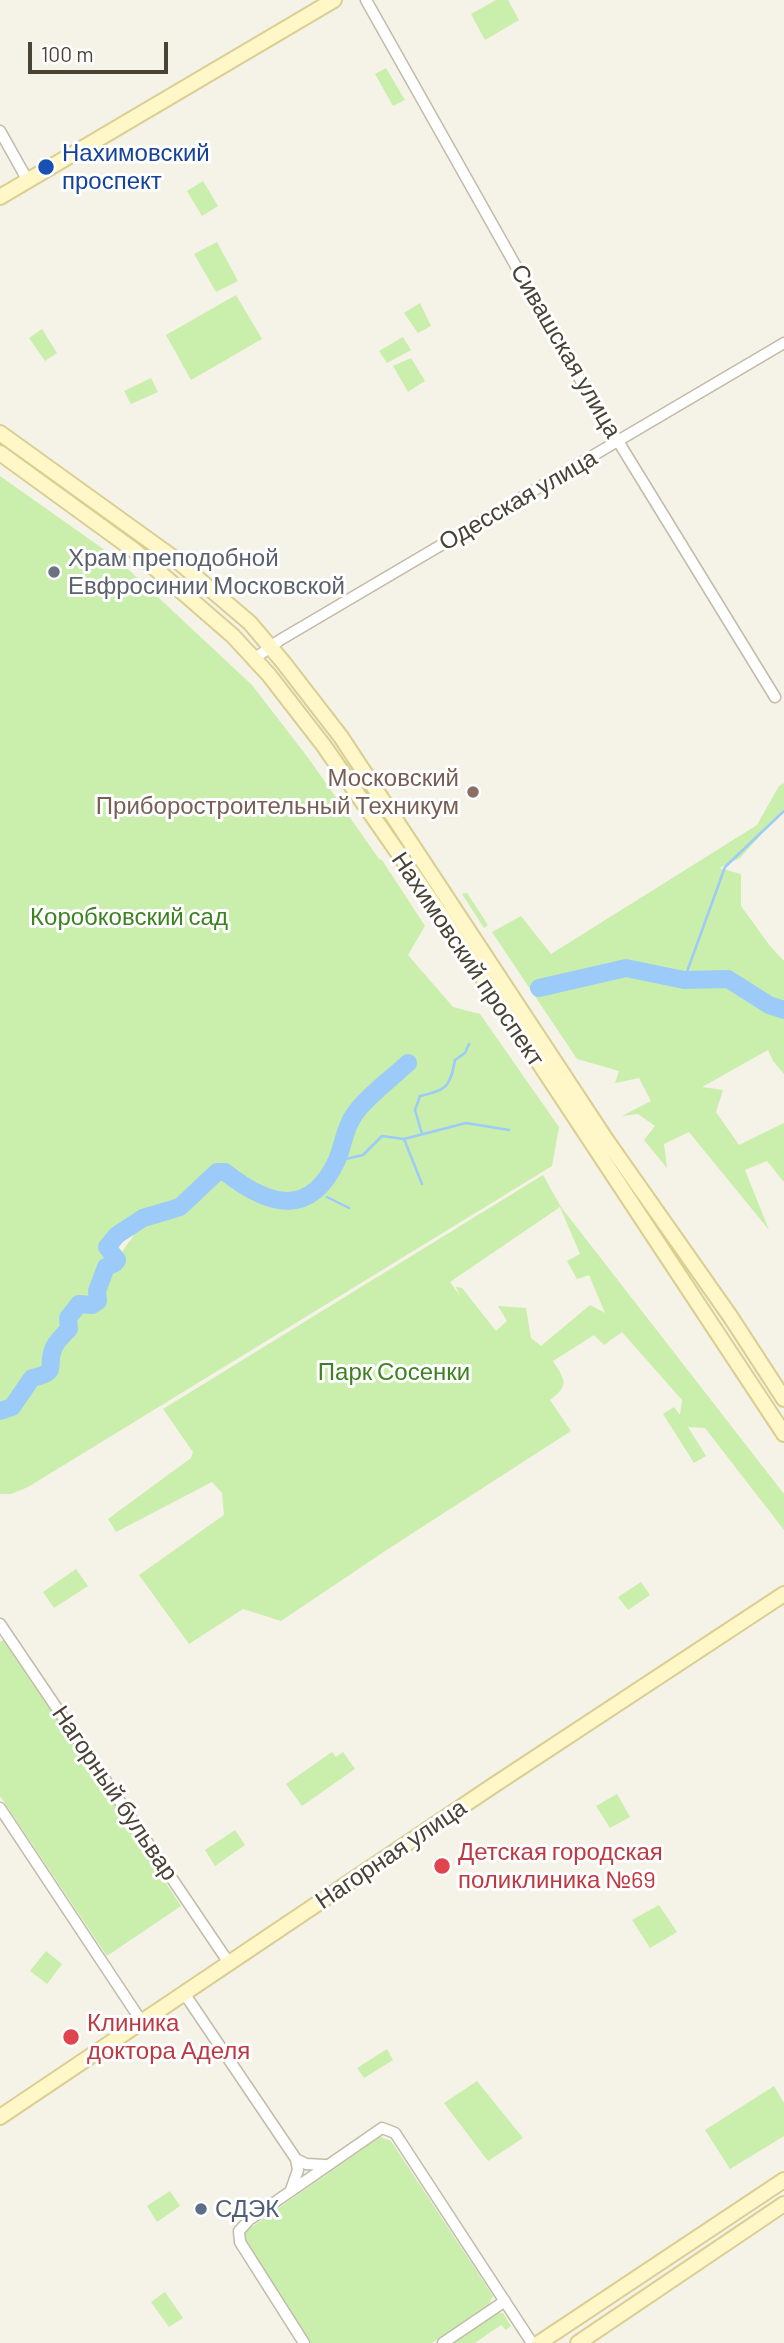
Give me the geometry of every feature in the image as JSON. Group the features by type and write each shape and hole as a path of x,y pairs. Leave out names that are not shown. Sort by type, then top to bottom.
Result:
{"main road":[{"path":"0,197 334,0"},
{"name":"Нахимовский проспект","path":"0,433 175,559 250,623 270,647 341,737 600,1130 730,1316 784,1399"},
{"name":"Нахимовский проспект","path":"0,453 135,551 233,636 324,746 436,909 784,1434"},
{"name":"Нагорная улица","path":"0,2117 784,1594"},
{"path":"539,2343 784,2180"},
{"path":"578,2343 784,2204"}],"street":[{"name":"Сивашская улица","path":"366,0 575,371 775,696"},
{"path":"0,131 28,181"},
{"name":"Одесская улица","path":"254,659 270,647 784,344"},
{"name":"Нагорный бульвар","path":"0,1623 229,1963"},
{"path":"0,1808 142,2022"},
{"path":"184,1993 296,2159 298,2170 291,2190"},
{"path":"304,2343 240,2242 239,2231 327,2164 382,2128 395,2133 532,2343"},
{"path":"296,2159 317,2166 327,2164"},
{"path":"443,2343 505,2301"}],"green space":[{"path":"496,0 508,0 519,20 485,40 471,14"},
{"path":"386,68 405,100 393,106 375,74"},
{"path":"203,181 218,206 202,216 187,191"},
{"path":"217,242 238,281 216,292 194,254"},
{"path":"236,295 262,339 191,380 166,335"},
{"path":"420,303 431,326 418,333 404,313"},
{"path":"42,329 57,353 45,361 29,338"},
{"path":"403,337 411,350 387,363 379,351"},
{"path":"411,358 425,381 408,392 393,366"},
{"path":"151,378 158,392 131,404 124,391"},
{"name":"Коробковский сад","path":"0,476 116,558 252,685 382,860 425,926 408,955 453,1007 480,1014 559,1127 552,1166 28,1487 11,1494 0,1494","holes":["116,1234 134,1235 116,1260 106,1246"]},
{"path":"784,783 784,809 740,858 719,868 741,874 741,906 784,961 784,1074 768,1050 702,1087 723,1090 716,1112 739,1145 784,1123 784,1182 767,1161 745,1170 769,1230 689,1132 664,1144 667,1168 644,1140 655,1126 638,1114 622,1116 651,1101 639,1078 615,1083 619,1071 577,1059 492,932 521,916 551,954 757,825 779,786"},
{"path":"467,893 488,925 484,928 462,894"},
{"name":"Парк Сосенки","path":"543,1175 561,1207 784,1494 784,1530 705,1428 688,1427 706,1456 694,1463 663,1414 674,1407 680,1415 682,1400 622,1332 604,1345 594,1335 553,1361 563,1378 563,1386 550,1400 571,1431 281,1621 243,1609 189,1644 139,1575 224,1515 222,1493 212,1482 116,1532 108,1519 191,1458 193,1452 163,1409","holes":["560,1207 580,1254 567,1261 577,1279 589,1275 605,1313 590,1305 541,1346 531,1338 526,1308 498,1306 507,1321 496,1331 462,1288 456,1287 460,1296 450,1282"]},
{"path":"76,1569 88,1586 54,1608 43,1592"},
{"path":"641,1582 650,1595 628,1610 618,1597"},
{"path":"5,1639 181,1906 107,1956 0,1796 0,1642"},
{"path":"332,1752 336,1757 343,1752 355,1769 302,1806 286,1784"},
{"path":"617,1794 630,1817 610,1828 596,1806"},
{"path":"235,1830 245,1845 215,1866 205,1850"},
{"path":"659,1905 677,1932 650,1948 632,1920"},
{"path":"46,1951 62,1964 47,1984 30,1971"},
{"path":"387,2049 393,2060 364,2078 357,2068"},
{"path":"477,2081 523,2138 488,2161 444,2103"},
{"path":"774,2086 784,2103 784,2136 730,2169 705,2130"},
{"path":"380,2137 391,2141 493,2296 489,2304 432,2343 311,2343 244,2240 246,2231"},
{"path":"170,2191 180,2206 157,2222 147,2206"},
{"path":"165,2292 183,2318 169,2327 151,2302"},
{"path":"497,2313 503,2313 511,2326 506,2330 501,2325 475,2343 452,2343"}],"waterway":[{"path":"684,980 725,867 784,811"},
{"path":"539,988 626,968 684,980 728,979 769,1005 784,1010"},
{"path":"422,1134 415,1110 420,1096 446,1086 455,1060 465,1053 469,1044"},
{"path":"0,1411 12,1407 32,1378 49,1371 54,1347 69,1329 68,1318 79,1304 92,1305 98,1301 97,1291 106,1267 117,1260 107,1247 117,1235 143,1218 180,1207 217,1172 225,1172 241,1184 272,1199 301,1199 314,1192 326,1179 337,1160 354,1115 408,1063"},
{"path":"337,1161 363,1155 382,1136 404,1139 466,1123 509,1130"},
{"path":"404,1139 422,1184"},
{"path":"316,1192 320,1194"},
{"path":"327,1197 349,1208"}],"place":[{"name":"Нахимовский проспект","path":"46,167"},
{"name":"Храм преподобной Евфросинии Московской","path":"54,572"},
{"name":"Московский Приборостроительный Техникум","path":"473,792"},
{"name":"Детская городская поликлиника №69","path":"442,1866"},
{"name":"Клиника доктора Аделя","path":"71,2037"},
{"name":"СДЭК","path":"201,2209"}]}
